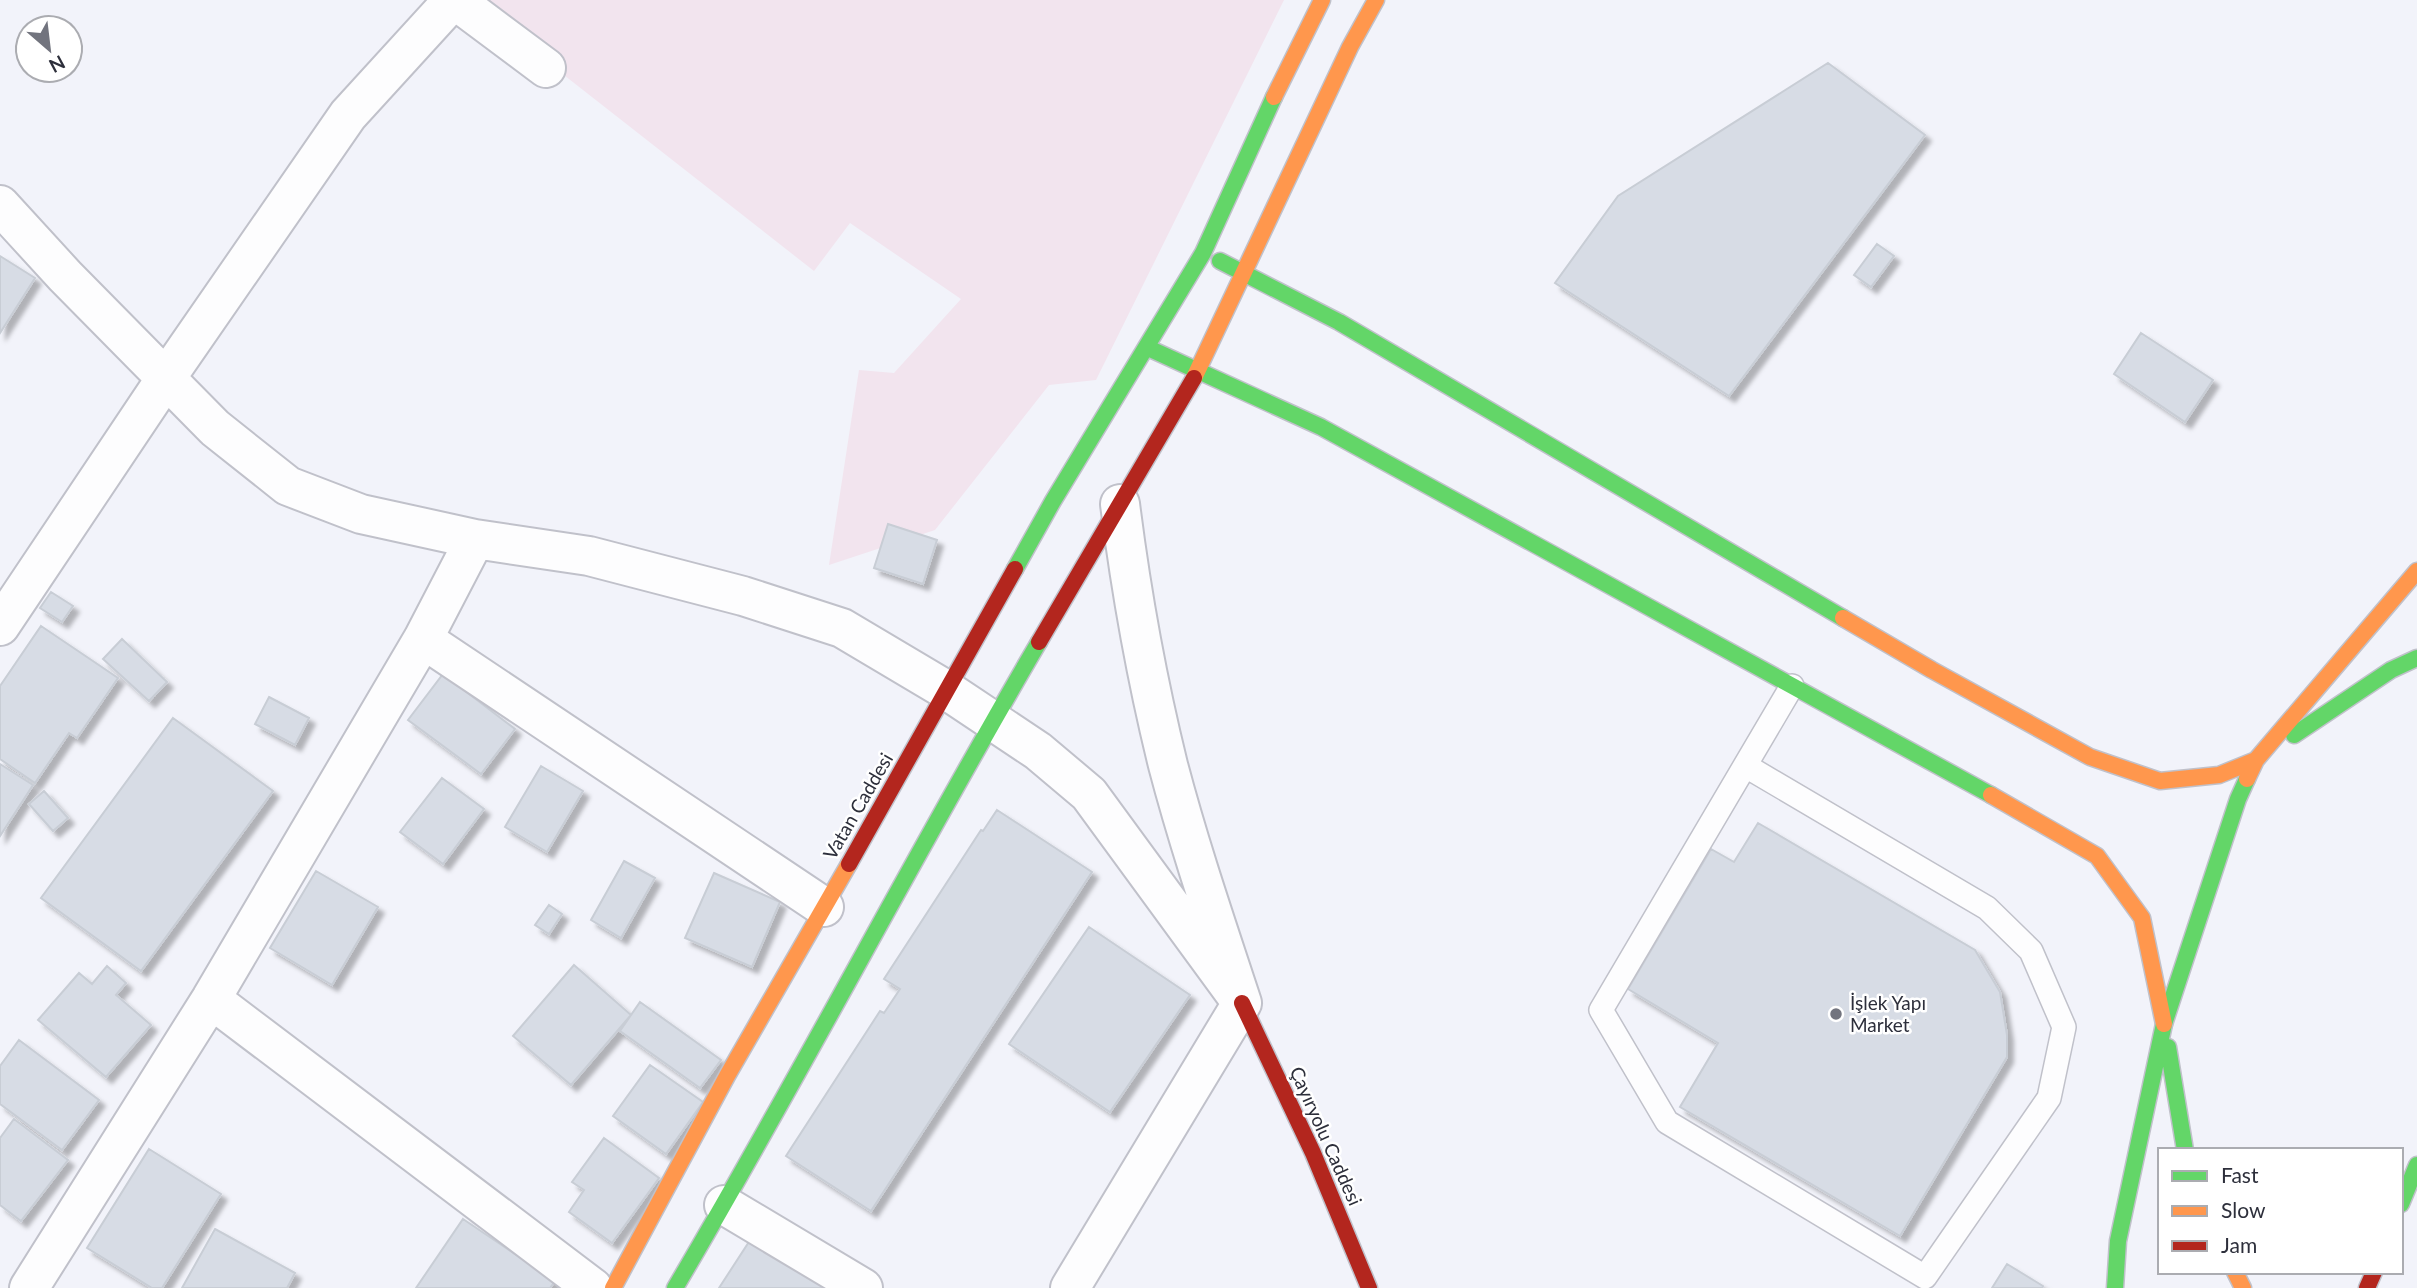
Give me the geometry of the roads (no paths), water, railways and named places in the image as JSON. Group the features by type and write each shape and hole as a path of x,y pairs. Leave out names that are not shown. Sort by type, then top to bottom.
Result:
{"main road":[{"name":"Vatan Caddesi","path":"613,1288 727,1076 948,691 1053,501 1203,253 1322,0"},
{"path":"675,1288 724,1205 992,723 1199,370 1345,59 1376,0"},
{"path":"1203,253 1339,322 1932,670 2091,757 2160,781 2219,775 2256,760 2391,670 2417,658"},
{"path":"1146,347 1321,427 2097,856 2142,918 2164,1024 2184,1148"},
{"path":"2115,1288 2118,1241 2164,1024 2238,799 2256,760 2417,571"},
{"name":"Çayıryolu Caddesi","path":"1242,1003 1313,1153 1370,1288"},
{"path":"2403,1199 2417,1165"}],"street":[{"path":"0,626 166,378 348,115 454,0 546,68"},
{"path":"0,205 65,276 215,428 288,486 361,514 475,539 589,556 743,596 842,628 948,691 992,723 1038,751 1089,794 1242,1003"},
{"path":"1070,1288 1242,1003 1168,765 1134,594 1120,504"},
{"path":"41,1283 423,639 475,539"},
{"path":"423,639 824,907"},
{"path":"211,999 593,1288"},
{"path":"724,1205 863,1288"}],"lane":[{"path":"1746,766 1987,908 2031,951 2064,1027 2049,1098 1925,1277 1667,1122 1601,1010 1792,686"}],"place":[{"name":"İşlek Yapı Market","path":"1836,1014"}]}
